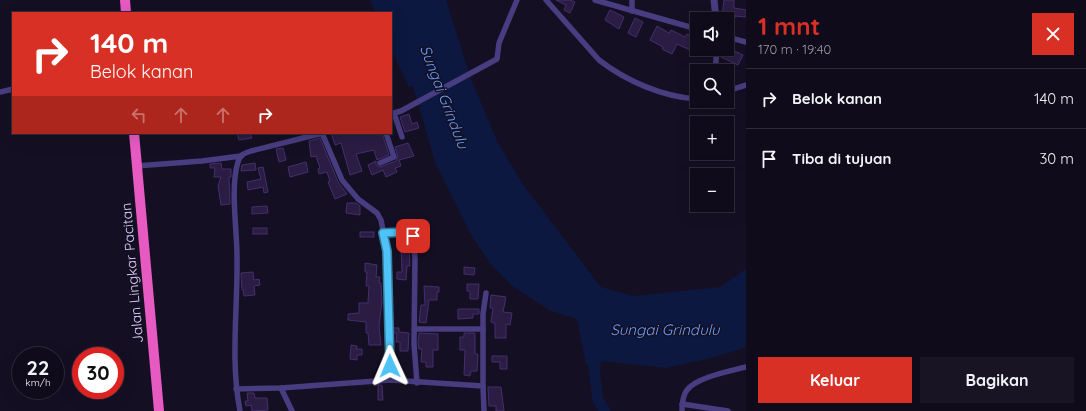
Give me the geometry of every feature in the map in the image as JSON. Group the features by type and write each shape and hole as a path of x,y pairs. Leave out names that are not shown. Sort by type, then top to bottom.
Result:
{"highway":[{"path":"125,0 126,12"},
{"name":"Jalan Lingkar Pacitan","path":"134,134 159,411"}],"street":[{"path":"402,137 393,114 409,107 497,59 499,43 517,0"},
{"path":"546,0 599,60 609,68 656,91 690,98"},
{"path":"595,0 690,27"},
{"path":"632,0 632,11"},
{"path":"714,0 715,12"},
{"path":"734,39 746,42"},
{"path":"734,89 746,85"},
{"path":"0,92 12,89"},
{"path":"136,166 202,161 241,156 251,151 318,134"},
{"path":"322,134 342,180 358,199 378,213 387,251 390,380"},
{"path":"380,163 394,157 386,134"},
{"path":"240,411 236,389 237,256 235,185 238,160 241,156"},
{"path":"383,233 407,232 413,236 415,258 417,383"},
{"path":"484,411 483,329 486,293"},
{"path":"415,328 483,329"},
{"path":"682,411 682,404 686,391 694,384 746,367"},
{"path":"236,389 281,388 390,380 417,383 483,386"},
{"path":"281,388 292,411"},
{"path":"682,404 728,411"}],"water":[{"name":"Sungai Grindulu","path":"370,0 446,0 471,79 498,143 524,186 601,287 633,296 720,287 746,269 746,347 712,358 665,368 603,361 599,366 586,365 577,319 551,311 512,286 490,263 470,233 435,162 413,86 408,86 392,51 392,12 376,12"}],"building":[{"path":"556,0 570,0 575,2 570,13 564,10 566,5"},
{"path":"724,0 734,0 734,8 746,10 746,17 735,16 734,18 734,12 722,12"},
{"path":"610,10 624,17 619,29 605,20"},
{"path":"635,18 643,22 636,37 628,33"},
{"path":"657,26 669,33 671,30 685,37 687,34 690,36 690,50 677,44 672,54 650,40"},
{"path":"734,51 743,55 738,65 721,57 734,56"},
{"path":"409,114 412,124 417,122 419,128 405,132 400,117"},
{"path":"237,134 250,134 252,138 239,140"},
{"path":"331,134 382,134 389,155 377,160 374,150 356,154 362,171 350,175 341,143 335,145"},
{"path":"320,138 338,182 347,194 335,199 328,182 330,181 327,172 319,174 318,169 320,168 316,156 311,157 309,141"},
{"path":"408,143 414,156 399,160 401,166 395,168 397,172 386,177 383,170 372,175 368,165 376,161 376,165 380,167 396,161 398,157 395,147"},
{"path":"283,148 286,160 279,162 276,149"},
{"path":"306,162 308,172 290,177 288,167"},
{"path":"221,163 222,169 231,169 231,177 229,177 230,204 221,205 218,186 221,177 214,177 215,168 210,168 210,164"},
{"path":"255,163 256,170 241,171 242,165"},
{"path":"263,167 268,192 264,193 263,187 248,190 247,182 261,179 258,168"},
{"path":"347,203 356,203 360,206 360,215 346,213"},
{"path":"267,206 268,213 252,214 252,207"},
{"path":"253,228 267,228 267,234 253,234"},
{"path":"360,232 374,232 374,237 360,237"},
{"path":"401,246 409,246 410,266 407,266 406,280 397,279 397,272 402,272"},
{"path":"365,263 377,265 376,277 380,277 379,283 381,283 382,302 379,326 381,345 369,345 368,333 366,333 366,322 348,320 348,314 359,313 359,303 368,303 369,286 366,286 367,272 365,272"},
{"path":"464,267 475,268 474,275 464,274"},
{"path":"253,272 254,280 259,279 260,285 254,286 255,295 244,296 242,290 241,273"},
{"path":"467,284 479,284 478,299 470,299 470,291 467,291"},
{"path":"424,286 439,287 439,292 437,292 437,300 429,300 426,323 419,322 421,305 425,305"},
{"path":"491,295 506,297 503,312 512,313 510,325 506,324 506,338 495,338 495,323 491,322 493,308 490,308"},
{"path":"458,309 479,309 479,314 473,314 473,318 458,319"},
{"path":"393,328 399,328 399,332 409,333 408,351 400,351 400,342 396,342 397,333 393,333"},
{"path":"419,333 438,334 438,350 433,350 433,367 426,367 426,362 421,362 422,349 419,349 418,344"},
{"path":"464,333 475,333 475,354 478,354 477,371 471,371 470,376 464,375 465,350 460,350 460,337 464,337"},
{"path":"351,345 357,346 356,349 362,349 362,355 357,355 357,360 350,359"},
{"path":"492,356 507,356 507,369 500,369 500,362 492,362"},
{"path":"378,385 382,385 383,400 378,400"},
{"path":"488,387 501,387 504,411 496,411 496,406 489,406"},
{"path":"247,393 254,393 255,398 267,398 268,410 252,411 251,405 246,406 245,401 248,401"}],"waterway":[{"path":"596,352 594,368 598,400 605,411"}],"route":[{"path":"390,366 387,251 383,233 410,232 413,236"}]}
